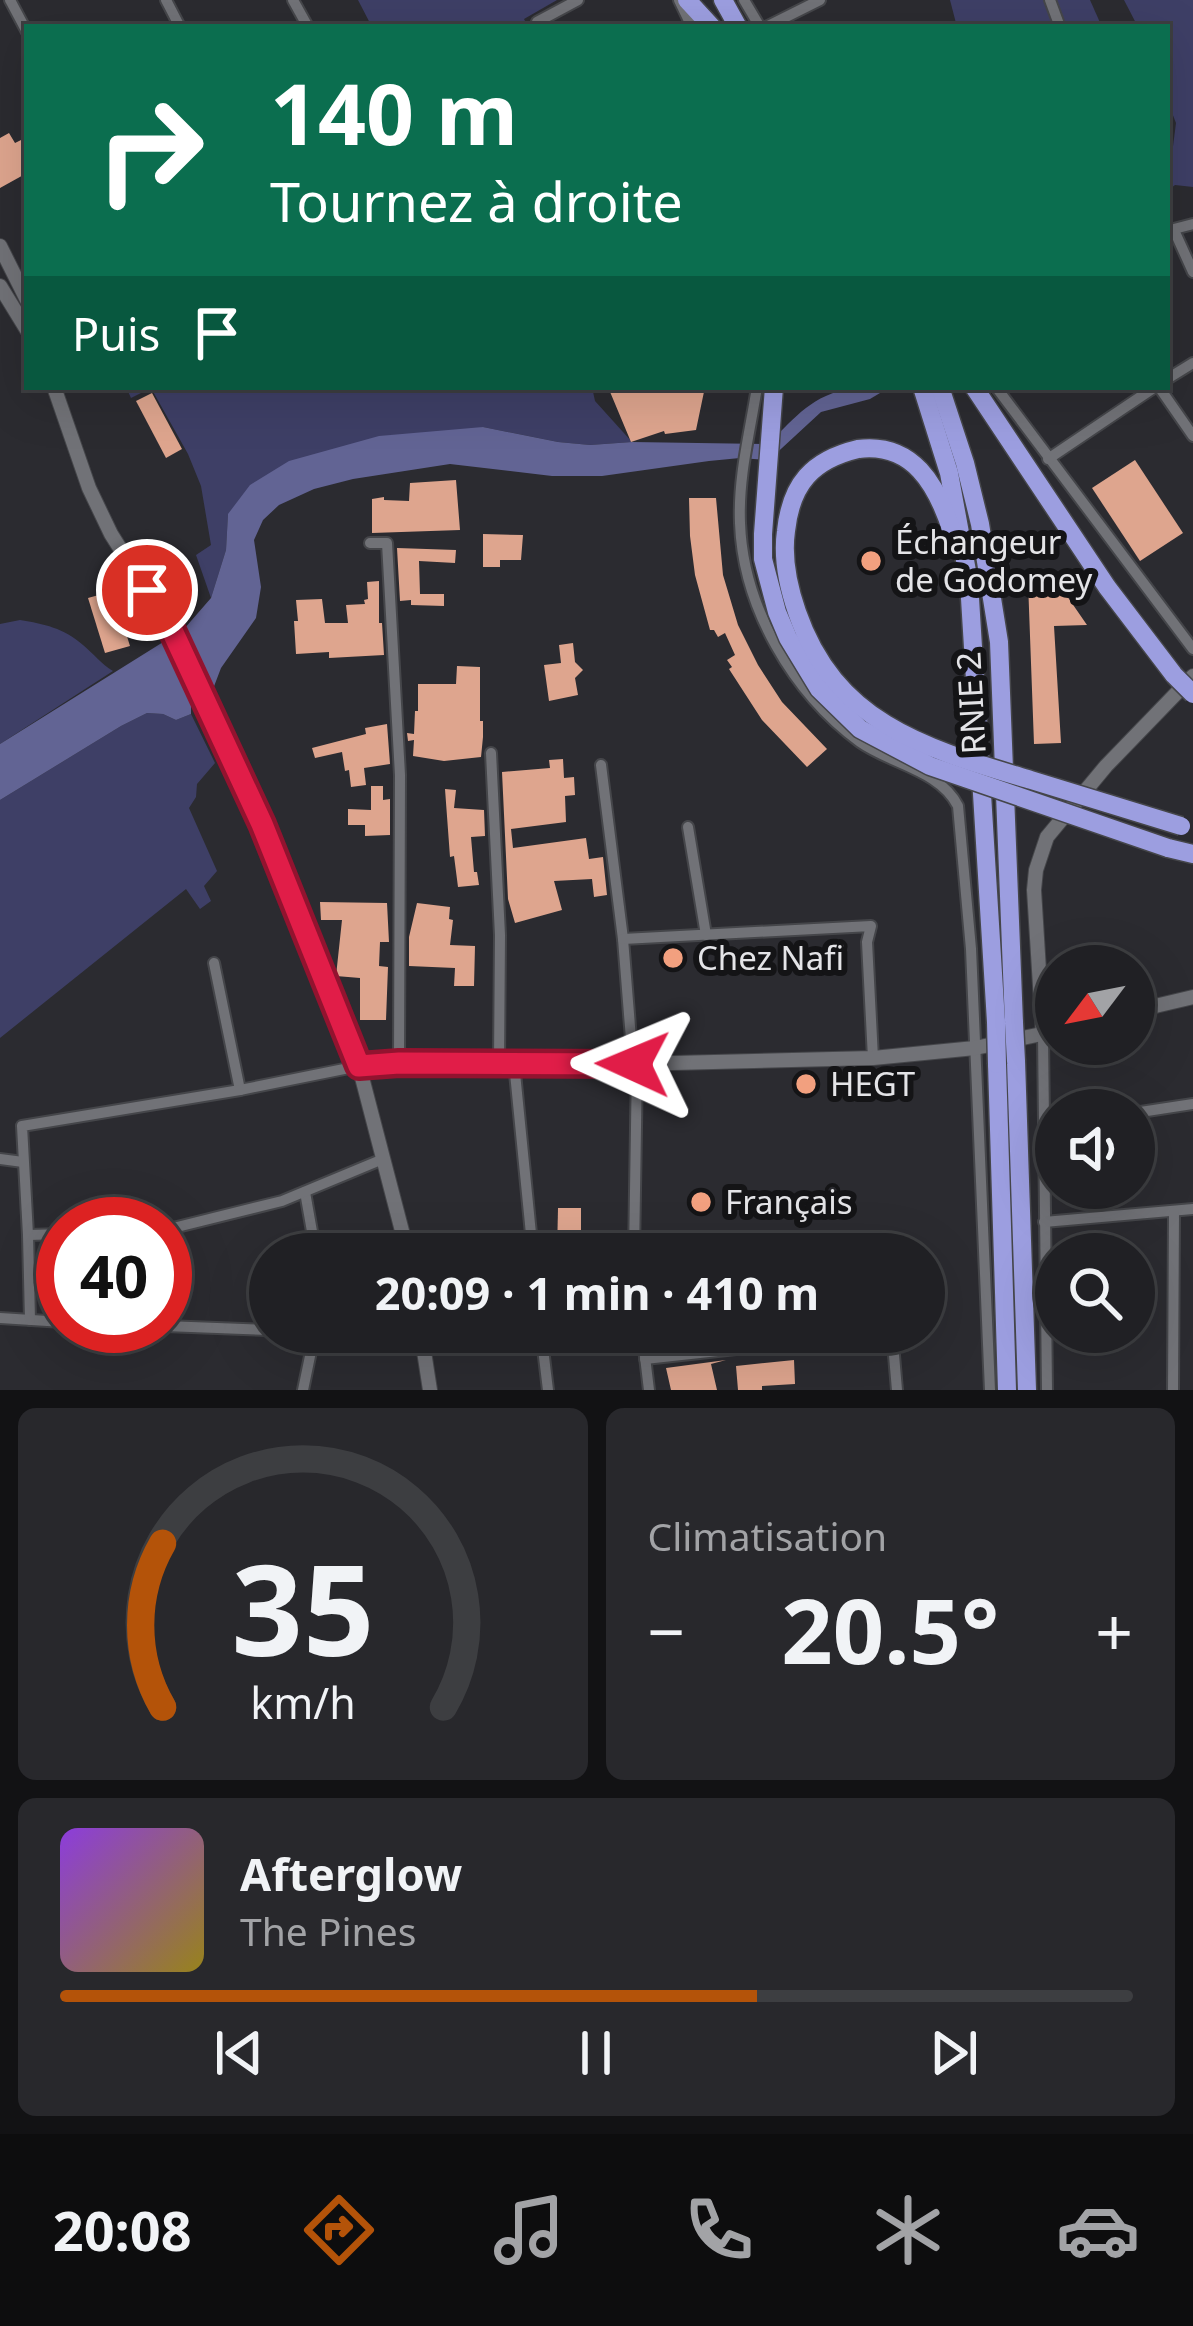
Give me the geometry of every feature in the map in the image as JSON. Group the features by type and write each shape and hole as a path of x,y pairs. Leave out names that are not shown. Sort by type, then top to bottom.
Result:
{"highway":[{"path":"774,390 763,560 788,638 819,689 860,729 930,766 1193,854"},
{"name":"RNIE 2","path":"923,390 949,473 969,582 1005,1023"},
{"name":"RNIE 2","path":"941,390 980,524 999,642 1007,1390"},
{"path":"976,390 1107,587 1184,676 1193,694"},
{"path":"969,582 947,518 920,470 905,457 876,447 830,458 800,483 792,498 785,566 800,621 838,687 879,720 934,750 1187,827"},
{"name":"RNIE 2","path":"1006,1063 1027,1390"}],"street":[{"path":"537,22 578,0"},
{"path":"769,24 820,0"},
{"path":"1193,224 1170,230 1193,272"},
{"path":"0,246 24,294"},
{"path":"0,286 24,325"},
{"path":"55,390 89,488 111,534 170,626 279,862 359,1066 402,1233"},
{"path":"756,390 746,444 740,527 762,616 792,670 826,712 882,756 951,792 958,806 971,949 990,1390"},
{"path":"998,390 1193,649"},
{"path":"1158,390 1193,436"},
{"path":"1048,459 1140,391"},
{"path":"370,543 387,543 400,775 399,1063"},
{"path":"1040,945 1034,890 1047,837 1184,676"},
{"path":"491,753 507,1063 530,1233"},
{"path":"601,765 635,1064 634,1233"},
{"path":"688,827 706,935"},
{"path":"623,939 871,926 867,945 873,1058"},
{"path":"214,963 240,1090"},
{"path":"1155,1006 1193,997"},
{"path":"30,1320 22,1126 359,1066 873,1058 975,1048 1035,1035"},
{"path":"1155,1110 1193,1104"},
{"path":"192,1224 305,1192 383,1159"},
{"path":"0,1160 23,1162"},
{"path":"305,1192 312,1233"},
{"path":"1045,1209 1047,1390"},
{"path":"1044,1222 1193,1209"},
{"path":"1173,1390 1174,1212"},
{"path":"28,1235 36,1235"},
{"path":"0,1318 36,1320"},
{"path":"192,1327 249,1329"},
{"path":"303,1390 311,1353"},
{"path":"425,1353 430,1390"},
{"path":"544,1353 548,1390"},
{"path":"644,1353 649,1390"},
{"path":"645,1359 699,1353"},
{"path":"894,1353 897,1390"}],"shaded area":[{"path":"358,0 557,0 524,19 526,24 370,24"},
{"path":"950,0 1090,0 1101,24 956,24"},
{"path":"1124,0 1193,0 1193,187 1170,189 1176,123 1170,108 1170,24 1136,24"},
{"path":"152,390 593,390 595,401 632,442 558,442 483,427 228,514 226,550 211,598 196,555 211,545 201,486"},
{"path":"885,390 870,399 821,412 769,460 740,458 602,476 552,476 450,464 353,479 279,505 263,520 254,540 261,587 256,618 221,668 213,689 191,703 191,714 176,720 147,713 0,800 0,744 184,629 211,598 226,550 228,514 250,485 289,461 379,436 483,427 590,445 768,444 797,415 838,391"},
{"path":"20,620 69,634 113,671 0,744 0,624"},
{"path":"147,713 176,720 191,714 215,763 197,784 189,808 217,871 204,886 211,901 200,909 186,889 0,1038 0,800"}],"building":[{"path":"9,133 15,143 24,138 24,175 0,188 0,138"},
{"path":"609,390 704,390 696,430 664,431 631,442"},
{"path":"152,393 182,449 166,458 136,401"},
{"path":"1135,460 1183,533 1140,561 1092,488"},
{"path":"456,480 460,530 372,533 372,499 409,501 410,483"},
{"path":"689,498 716,498 723,575 738,625 782,702 827,749 807,767 762,720 729,669 727,660 735,655 725,633 718,637 710,630 695,575"},
{"path":"483,534 523,535 521,560 500,560 500,567 483,567"},
{"path":"397,548 456,550 455,563 419,561 420,594 444,594 444,606 400,601"},
{"path":"1049,570 1087,625 1054,626 1061,743 1034,744 1028,582"},
{"path":"379,581 384,655 329,658 329,652 296,654 296,600 322,599 325,623 348,623 346,605 365,604 367,582"},
{"path":"113,591 130,646 105,653 88,598"},
{"path":"573,643 575,662 583,670 575,678 578,695 549,701 544,665 561,663 559,645"},
{"path":"457,666 480,667 481,757 444,761 413,756 414,740 408,741 407,733 414,734 418,684 456,684"},
{"path":"387,724 390,764 364,768 366,785 351,787 342,752 315,758 312,748"},
{"path":"563,759 564,778 574,777 575,795 565,796 566,822 511,829 513,848 586,838 589,859 603,857 607,895 594,897 592,879 554,881 562,910 515,923 508,899 502,772 550,768 549,760"},
{"path":"371,786 383,786 383,800 390,799 390,835 365,836 365,825 348,825 348,809 371,810"},
{"path":"445,789 456,790 454,808 484,810 485,836 471,837 479,885 458,887 454,856 450,857"},
{"path":"320,902 387,903 389,942 380,942 379,966 388,967 386,1020 360,1020 360,978 336,976 342,920 321,920"},
{"path":"417,903 450,907 450,945 475,946 474,986 454,986 455,968 409,966 409,937"},
{"path":"558,1208 581,1208 581,1233 557,1233"},
{"path":"726,1360 711,1364 717,1390 671,1390 666,1368"},
{"path":"794,1360 795,1384 738,1390 736,1366"}],"place":[{"name":"Échangeur de Godomey","path":"871,561"},
{"name":"Chez Nafi","path":"673,958"},
{"name":"HEGT","path":"806,1084"},
{"name":"Français","path":"701,1202"}],"route":[{"path":"147,590 170,626 262,824 359,1066 633,1064"}]}
